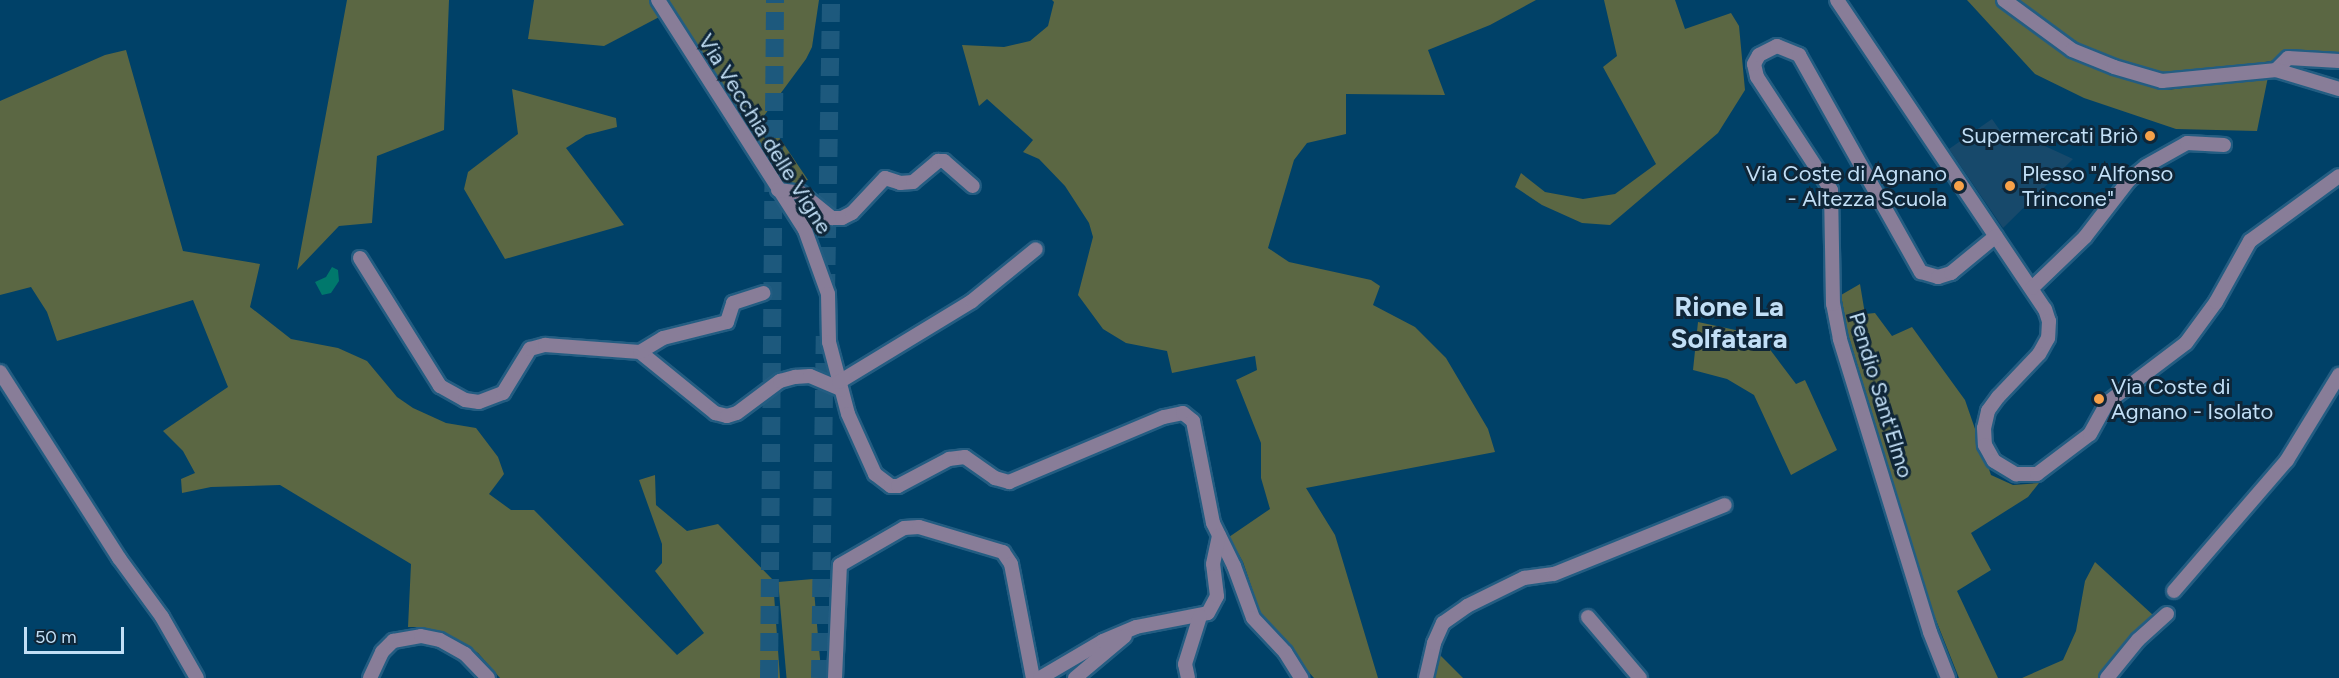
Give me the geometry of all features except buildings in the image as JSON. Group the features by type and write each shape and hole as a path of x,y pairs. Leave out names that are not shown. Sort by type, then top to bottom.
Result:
{"street":[{"name":"Via Vecchia delle Vigne","path":"658,0 805,230 828,294 829,342 848,414 875,474 891,486 949,459 965,457 995,478 1010,482 1164,417 1183,413 1193,421 1209,510 1253,618 1285,652 1301,678"},
{"path":"1837,0 2032,288 2049,321 2048,338 2039,354 1998,397 1984,429 1985,445 1994,461 2026,476 2048,466 2090,434 2108,402 2186,343 2216,302 2250,241 2339,176"},
{"path":"2004,0 2073,50 2114,67 2162,81 2276,70 2339,89"},
{"name":"Pendio Sant'Elmo","path":"1948,678 1930,632 1840,339 1833,304 1831,190 1757,77 1754,64 1759,55 1777,46 1799,56 1921,272 1938,277 1951,273 1996,236"},
{"path":"2276,70 2288,58 2339,61"},
{"path":"2032,288 2085,237 2129,180 2146,166 2187,143 2224,145"},
{"path":"778,190 801,193 832,218 842,218 852,213 885,178 900,183 913,182 938,161 944,161 973,186"},
{"path":"360,258 440,386 465,400 479,402 503,393 530,349 545,345 640,352 715,413 727,416 737,413 780,381 795,377 810,376 840,386 972,301 1036,249"},
{"path":"640,352 663,338 727,322 733,303 763,293"},
{"path":"0,372 119,558 162,616 197,678"},
{"path":"2174,591 2287,460 2339,375"},
{"path":"1426,678 1434,643 1443,623 1467,606 1524,578 1554,574 1725,506"},
{"path":"835,678 840,565 904,528 919,526 1003,552 1011,564 1033,678"},
{"path":"1040,678 1103,641 1136,627 1200,616 1213,607 1217,596 1213,564 1219,536"},
{"path":"2107,678 2138,640 2167,614"},
{"path":"1188,678 1185,664 1200,616"},
{"path":"1588,617 1640,678"},
{"path":"1075,678 1136,627"},
{"path":"370,678 382,652 393,641 421,636 440,640 465,654 488,678"}],"shaded area":[{"path":"347,0 449,0 444,130 377,156 372,223 339,226 297,270"},
{"path":"534,0 654,0 663,15 604,46 528,39"},
{"path":"664,0 819,0 812,47 806,59 755,128 767,140 777,134 808,180 780,187"},
{"path":"1052,0 1536,0 1490,25 1428,50 1445,95 1346,94 1346,134 1307,143 1294,160 1268,248 1289,262 1371,280 1380,286 1373,305 1415,327 1446,358 1488,429 1495,452 1306,488 1335,535 1378,678 1314,678 1263,621 1243,562 1229,537 1270,509 1261,478 1261,443 1236,380 1257,370 1255,356 1172,373 1167,351 1126,343 1103,329 1078,295 1093,237 1089,223 1065,186 1039,159 1023,152 1033,140 987,99 979,106 962,45 1004,47 1030,41 1048,26 1054,2"},
{"path":"1604,0 1675,0 1685,29 1731,13 1739,26 1745,90 1718,133 1610,225 1582,223 1542,205 1515,187 1521,173 1545,192 1583,199 1615,194 1656,164 1603,67 1617,56"},
{"path":"1967,0 1998,0 2076,57 2167,90 2268,77 2257,131 2176,129 2084,98 2035,74"},
{"path":"2015,0 2339,0 2339,56 2325,51 2222,70 2176,75 2155,72 2095,54"},
{"path":"126,50 183,251 260,264 250,307 291,339 338,348 367,361 397,397 413,408 446,423 476,428 498,457 504,474 489,494 511,510 534,510 677,655 704,633 655,571 662,563 662,544 639,480 655,475 656,505 687,531 718,524 773,580 780,678 500,678 478,653 457,640 423,627 408,627 411,564 280,485 211,487 182,493 181,479 195,473 183,451 163,431 228,387 193,300 57,341 47,312 31,287 0,295 0,101 105,55"},
{"path":"512,89 616,118 617,127 586,135 566,148 624,225 505,259 464,189 468,172 518,134"},
{"name":"Plesso \"Alfonso Trincone\"","path":"1992,119 2006,139 2017,133 2073,159 2003,228 1949,149"},
{"path":"332,267 338,270 339,281 331,293 322,295 315,282 326,277"},
{"path":"1860,284 1865,314 1875,313 1892,336 1912,327 1965,400 1991,475 2013,485 2039,483 2028,497 1971,533 1991,570 1957,591 1998,678 1959,678 1932,610 1848,334 1841,295"},
{"path":"1698,322 1759,335 1796,384 1805,380 1837,450 1791,475 1754,395 1727,379 1693,370"},
{"path":"2095,562 2153,615 2098,678 2022,678 2063,660 2076,631 2085,581"},
{"path":"813,579 822,678 787,678 778,582"},
{"path":"1437,652 1463,678 1429,678"}],"tunnel":[{"path":"769,678 775,0"},
{"path":"826,292 831,0"},
{"path":"820,678 825,329"}],"place":[{"name":"Supermercati Briò","path":"2150,136"},
{"name":"Via Coste di Agnano - Altezza Scuola","path":"1959,186"},
{"name":"Plesso \"Alfonso Trincone\"","path":"2010,186"},
{"name":"Via Coste di Agnano - Isolato","path":"2099,399"}],"district":[{"name":"Rione La Solfatara","path":"1729,322"}]}
